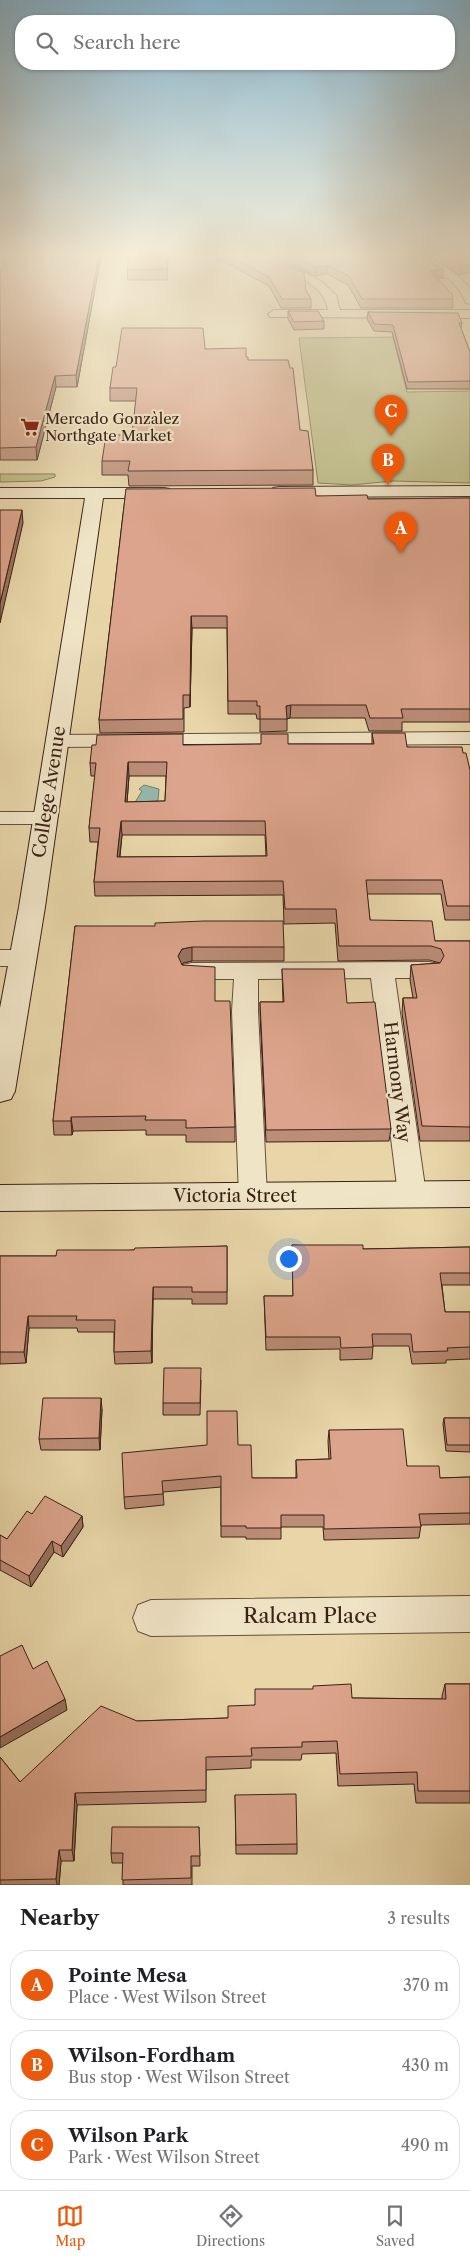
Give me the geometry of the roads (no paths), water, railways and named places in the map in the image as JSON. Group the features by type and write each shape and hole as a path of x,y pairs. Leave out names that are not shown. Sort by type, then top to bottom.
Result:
{"street":[{"path":"264,492 470,491"},
{"name":"College Avenue","path":"0,1091 11,958 44,818 95,493"},
{"path":"0,494 181,493"},
{"path":"56,741 470,738"},
{"path":"0,818 44,818"},
{"name":"Harmony Way","path":"382,970 412,1194"},
{"path":"192,972 429,970"},
{"path":"246,972 245,1011 253,1196"},
{"name":"Victoria Street","path":"0,1198 470,1194"},
{"name":"Ralcam Place","path":"151,1618 470,1614"}],"water":[{"path":"144,785 159,789 158,800 147,809 134,804 142,791 139,789"}],"place":[{"name":"Mercado Gonzàlez Northgate Market","path":"30,427"},
{"name":"Wilson Park","path":"391,436"},
{"name":"Wilson-Fordham","path":"388,485"},
{"name":"Pointe Mesa","path":"401,553"}]}
